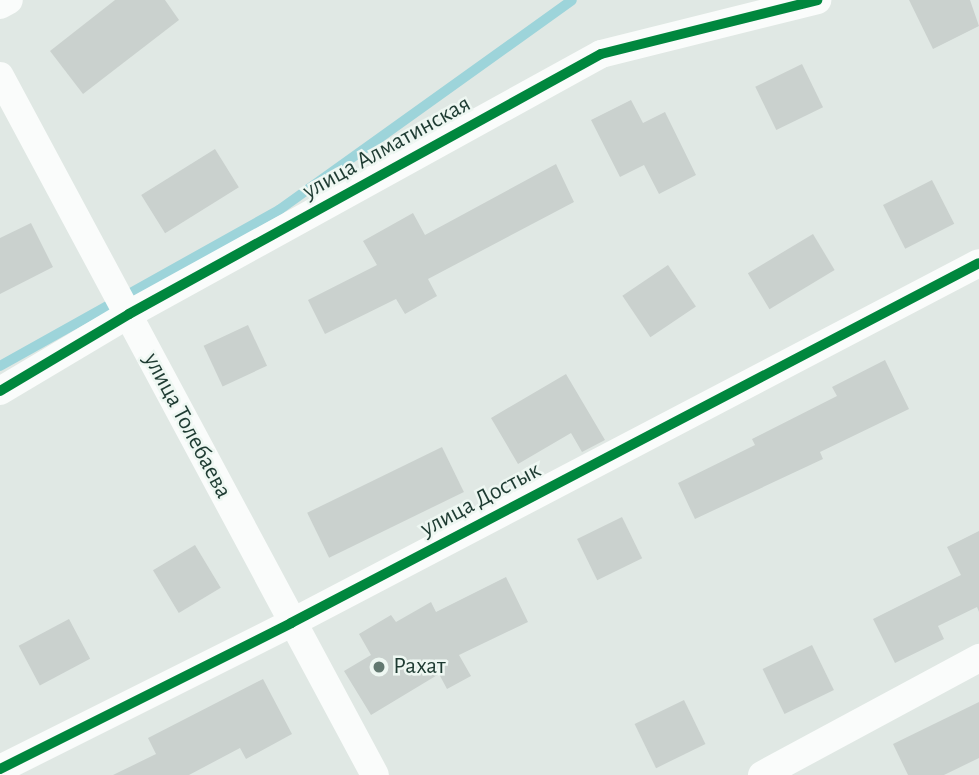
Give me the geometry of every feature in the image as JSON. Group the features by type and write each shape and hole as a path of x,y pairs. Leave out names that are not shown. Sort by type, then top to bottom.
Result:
{"street":[{"path":"0,5 9,0"},
{"name":"улица Алматинская","path":"0,391 129,314 601,54 817,0"},
{"name":"улица Толебаева","path":"0,76 129,314 291,623 375,775"},
{"name":"улица Достык","path":"0,769 291,623 979,263"},
{"path":"762,775 979,658"}],"building":[{"path":"115,0 165,0 179,20 83,94 50,51"},
{"path":"909,0 970,0 979,26 933,49"},
{"path":"802,64 823,107 776,130 755,87"},
{"path":"631,100 643,123 665,112 696,175 659,194 644,165 620,177 591,120"},
{"path":"215,149 239,187 165,233 141,195"},
{"path":"556,164 574,202 428,279 437,296 405,314 396,299 325,334 308,300 377,265 363,241 413,213 425,235"},
{"path":"932,180 954,224 905,249 883,205"},
{"path":"31,223 53,267 0,294 0,238"},
{"path":"813,234 835,270 769,309 748,273"},
{"path":"668,265 696,306 650,337 622,296"},
{"path":"248,325 267,366 223,386 204,346"},
{"path":"885,360 909,409 820,452 823,459 695,519 678,483 755,445 752,439 837,396 832,387"},
{"path":"566,374 605,440 582,452 571,433 518,464 491,418"},
{"path":"442,447 464,492 329,558 307,513"},
{"path":"622,517 642,558 597,580 577,539"},
{"path":"979,531 979,612 977,607 938,626 944,639 895,663 873,619 961,575 947,547"},
{"path":"195,545 221,588 179,613 153,570"},
{"path":"506,577 528,622 459,655 471,676 447,689 439,674 371,715 344,671 371,655 359,634 391,615 396,622 431,602 436,612"},
{"path":"69,619 90,659 40,685 19,646"},
{"path":"812,645 834,690 784,714 763,669"},
{"path":"263,679 292,734 246,759 240,748 189,775 113,775 156,754 148,738"},
{"path":"684,700 705,744 656,768 635,724"},
{"path":"979,702 979,758 944,775 908,775 893,744"}],"waterway":[{"path":"0,366 279,210 572,0"}],"cycle path":[{"path":"0,391 129,314 601,54 817,0"},
{"path":"0,769 291,623 979,263"}],"place":[{"name":"Рахат","path":"379,667"}]}
